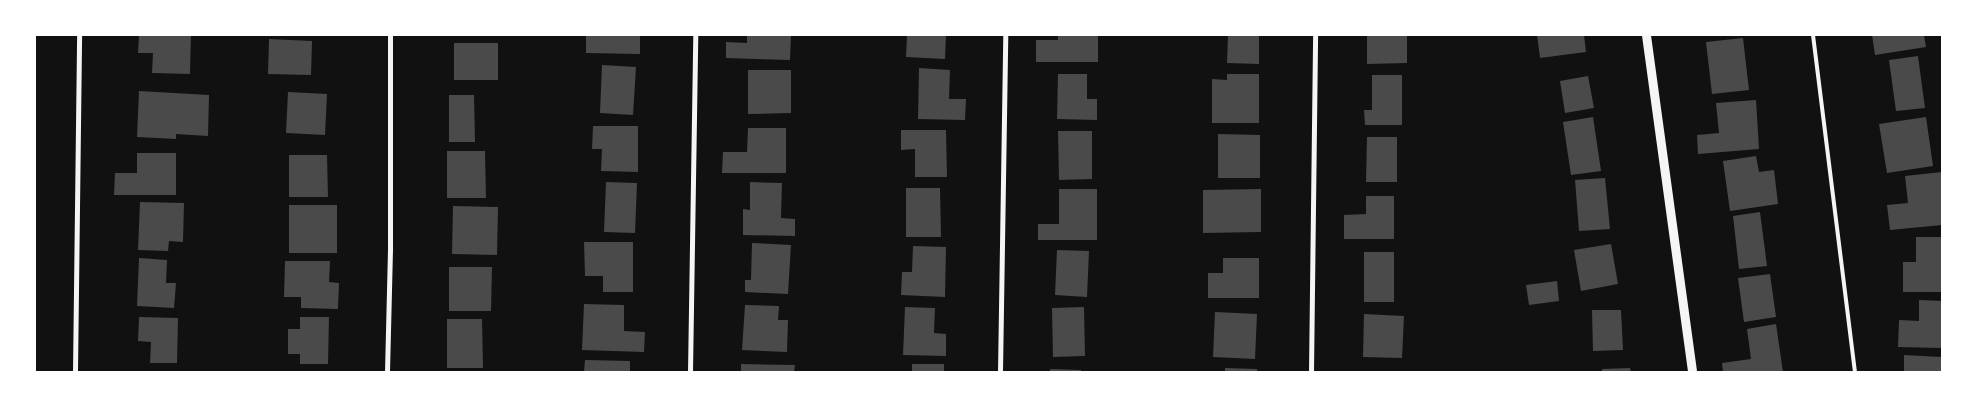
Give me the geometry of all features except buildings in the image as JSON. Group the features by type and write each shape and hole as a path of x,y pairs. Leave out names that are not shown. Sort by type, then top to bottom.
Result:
{"street":[{"path":"75,372 79,35"},
{"path":"387,372 390,250 390,35"},
{"path":"690,372 695,35"},
{"path":"1000,372 1005,35"},
{"path":"1311,372 1315,35"},
{"path":"1646,35 1692,372"}],"lane":[{"path":"1813,35 1854,372"}]}
